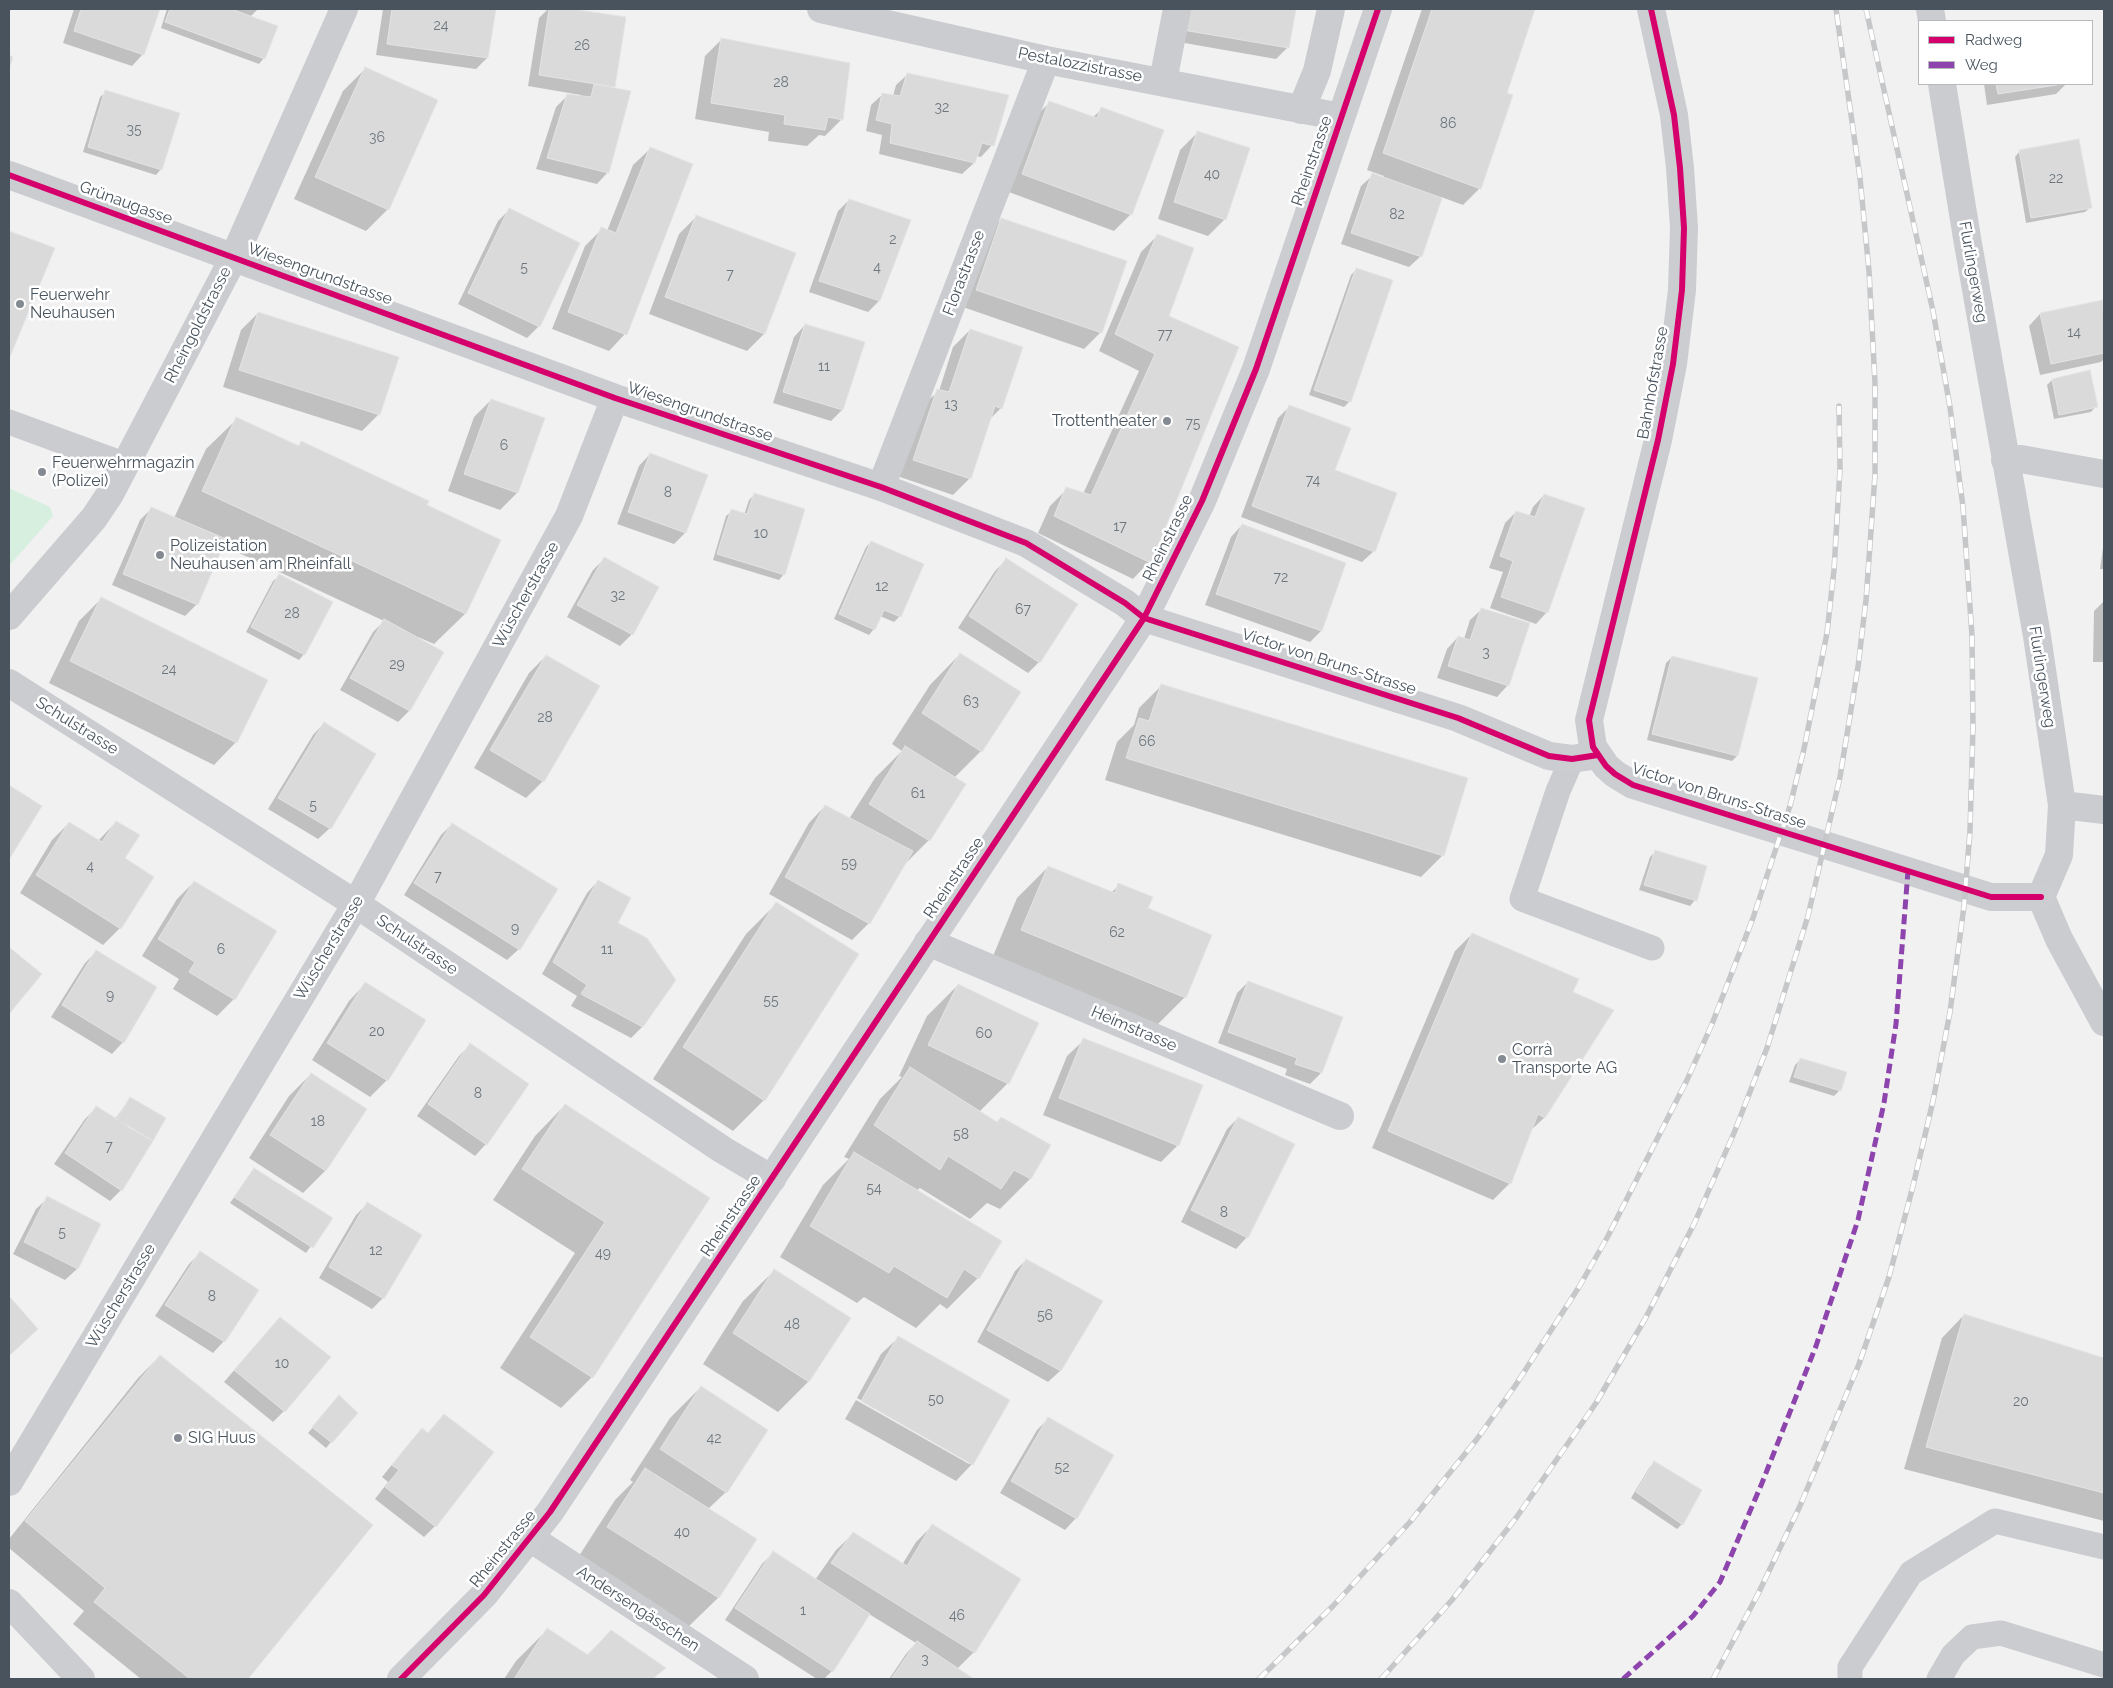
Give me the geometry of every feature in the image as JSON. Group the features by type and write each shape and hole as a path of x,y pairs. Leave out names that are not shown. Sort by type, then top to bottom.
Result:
{"street":[{"name":"Rheingoldstrasse","path":"9,616 94,518 126,464 234,256 344,9"},
{"name":"Pestalozzistrasse","path":"821,9 1046,60 1163,81 1301,110 1342,116"},
{"path":"1163,81 1177,9"},
{"path":"1301,110 1317,72 1331,9"},
{"name":"Rheinstrasse","path":"401,1679 484,1595 550,1512 1144,618 1202,501 1256,369 1378,9"},
{"name":"Bahnhofstrasse","path":"1585,757 1590,734 1589,720 1658,440 1673,364 1682,290 1684,228 1680,168 1674,115 1651,9"},
{"name":"Florastrasse","path":"881,487 1046,60"},
{"name":"Flurlingerweg","path":"1942,85 2005,460 2037,636 2062,805 2059,855 2041,897"},
{"name":"Grünaugasse","path":"9,175 234,256"},
{"name":"Wiesengrundstrasse","path":"234,256 615,398 881,487 1026,543 1125,603 1144,618"},
{"name":"Wüscherstrasse","path":"11,1473 356,904 569,516 615,398"},
{"path":"2005,460 2021,459 2104,474"},
{"name":"Victor von Bruns-Strasse","path":"1144,618 1458,718 1549,756 1585,757 1633,785 1991,897 2041,897"},
{"name":"Schulstrasse","path":"9,683 356,904 724,1150 772,1179"},
{"path":"2062,805 2104,810"},
{"path":"2041,897 2059,939 2104,1022"},
{"name":"Heimstrasse","path":"928,942 1340,1116"},
{"name":"Andersengässchen","path":"530,1538 745,1679"},
{"path":"9,1603 81,1679"}],"lane":[{"path":"9,422 126,464"},
{"path":"1585,757 1558,791 1522,899 1652,948"},
{"path":"1850,1679 1850,1667 1911,1573 1996,1521 2104,1547"},
{"path":"1939,1679 1953,1655 1972,1637 2001,1633 2104,1665"}],"green space":[{"path":"9,488 50,507 53,516 9,566"}],"building":[{"path":"81,9 160,9 144,55 74,31"},
{"path":"170,9 231,9 278,26 265,59 165,22"},
{"path":"392,9 496,9 488,58 387,44"},
{"path":"549,9 572,9 626,17 615,87 539,75"},
{"path":"1187,9 1296,9 1289,48 1183,30"},
{"path":"1432,9 1535,9 1507,93 1513,95 1481,189 1383,153"},
{"path":"721,38 850,63 843,120 828,117 825,130 784,124 785,115 711,103"},
{"path":"9,55 13,57 9,69"},
{"path":"365,67 438,100 389,210 315,177"},
{"path":"907,73 1009,95 994,146 982,143 975,163 890,143 892,124 876,120 882,93 900,96"},
{"path":"594,84 631,91 609,173 547,158 567,94 591,97"},
{"path":"1996,85 2056,85 1998,94"},
{"path":"105,90 180,113 162,170 88,147"},
{"path":"1049,101 1097,118 1101,107 1164,130 1132,215 1022,174"},
{"path":"1197,131 1250,148 1226,220 1174,202"},
{"path":"2079,139 2092,208 2031,218 2019,150"},
{"path":"650,147 693,164 627,335 568,312 601,227 616,233"},
{"path":"1372,173 1442,198 1422,257 1351,233"},
{"path":"849,199 911,220 880,301 819,281"},
{"path":"509,208 580,243 540,327 468,293"},
{"path":"696,215 796,253 765,334 665,297"},
{"path":"1001,218 1127,261 1102,333 976,290"},
{"name":"Feuerwehr Neuhausen","path":"9,231 55,248 9,359"},
{"name":"Trottentheater","path":"1157,234 1194,248 1169,316 1239,347 1151,563 1054,516 1066,487 1091,495 1155,354 1115,334"},
{"path":"1356,268 1393,280 1351,402 1314,390"},
{"path":"2103,300 2104,353 2051,364 2040,313"},
{"path":"258,312 399,357 380,415 239,370"},
{"path":"805,324 865,342 843,410 783,392"},
{"path":"970,329 1023,347 1002,409 995,406 971,479 913,460 937,389 949,392"},
{"path":"2090,370 2098,407 2059,415 2052,379"},
{"path":"491,399 545,418 518,493 464,474"},
{"path":"1289,405 1351,428 1335,470 1397,493 1375,552 1252,506"},
{"path":"236,417 299,446 301,441 429,501 427,505 501,540 466,614 202,491"},
{"path":"650,453 708,475 686,533 628,512"},
{"path":"754,493 805,509 785,575 717,554 731,509 747,514"},
{"path":"1544,494 1585,508 1548,613 1501,597 1513,561 1500,556 1516,511 1535,517"},
{"path":"151,507 226,539 198,605 123,574"},
{"path":"1242,524 1346,563 1322,631 1216,594"},
{"path":"871,541 924,564 901,617 884,610 875,630 839,614"},
{"path":"604,557 659,587 633,635 577,605"},
{"path":"1006,558 1078,604 1040,663 969,616"},
{"path":"279,574 333,602 305,655 251,627"},
{"path":"101,597 268,680 237,743 70,661"},
{"path":"1481,608 1530,623 1509,686 1448,666 1458,636 1470,640"},
{"path":"384,619 444,652 410,711 350,678"},
{"path":"960,653 1021,692 982,752 922,713"},
{"path":"546,655 600,686 544,782 490,750"},
{"path":"1672,656 1758,678 1738,756 1652,734"},
{"path":"1161,684 1468,778 1444,856 1126,758 1139,718 1149,721"},
{"path":"324,722 376,754 331,829 278,798"},
{"path":"905,746 966,784 930,841 869,804"},
{"path":"9,785 42,806 10,858 9,857"},
{"path":"825,805 913,851 870,924 785,877"},
{"path":"116,821 140,835 125,858 154,877 121,929 36,875 69,822 102,842"},
{"path":"452,823 558,889 520,950 414,883"},
{"path":"1655,850 1707,866 1697,901 1644,885"},
{"path":"1048,866 1115,893 1118,883 1153,897 1148,908 1212,935 1186,998 1021,930"},
{"path":"598,880 631,898 618,923 647,938 676,980 643,1027 581,994 587,985 553,962"},
{"path":"194,881 277,931 235,1000 189,972 195,962 158,939"},
{"path":"776,902 859,954 765,1101 683,1047"},
{"path":"1472,933 1579,979 1573,992 1614,1010 1545,1118 1538,1114 1511,1184 1388,1131"},
{"path":"9,947 42,974 9,1014"},
{"path":"96,950 157,987 124,1043 62,1005"},
{"path":"1248,981 1343,1017 1322,1073 1295,1064 1297,1058 1228,1032"},
{"path":"365,982 426,1020 388,1081 327,1043"},
{"path":"958,984 1039,1023 1009,1084 928,1045"},
{"path":"1083,1038 1203,1085 1179,1146 1059,1098"},
{"path":"470,1043 529,1084 487,1145 428,1104"},
{"path":"1800,1058 1847,1072 1841,1091 1794,1077"},
{"path":"910,1067 997,1122 1001,1117 1051,1145 1031,1179 1014,1170 1001,1189 948,1156 940,1170 874,1125"},
{"path":"311,1073 367,1109 326,1171 270,1135"},
{"path":"130,1097 166,1118 153,1141 116,1120"},
{"path":"565,1104 710,1198 593,1378 530,1337 605,1222 522,1169"},
{"path":"96,1106 153,1141 122,1191 65,1153"},
{"path":"1238,1117 1295,1144 1248,1238 1191,1210"},
{"path":"854,1152 1002,1241 979,1279 964,1269 947,1298 894,1266 889,1273 810,1226"},
{"path":"254,1168 333,1218 313,1248 234,1197"},
{"path":"47,1196 101,1224 78,1269 24,1242"},
{"path":"367,1202 422,1235 384,1299 329,1267"},
{"path":"200,1251 259,1290 225,1342 165,1305"},
{"path":"1026,1259 1103,1301 1061,1371 987,1330"},
{"path":"774,1269 851,1318 809,1382 733,1333"},
{"path":"9,1296 38,1329 9,1356"},
{"path":"1964,1314 2104,1358 2104,1493 1926,1447"},
{"path":"280,1317 331,1357 285,1412 234,1370"},
{"path":"898,1336 1010,1400 973,1465 861,1401"},
{"name":"SIG Huus","path":"160,1355 373,1525 248,1679 190,1679 94,1602 105,1588 25,1521"},
{"path":"701,1386 768,1430 727,1493 660,1449"},
{"path":"339,1395 358,1413 332,1443 312,1427"},
{"path":"444,1414 494,1452 436,1527 385,1487 399,1470 392,1465 422,1428 428,1433"},
{"path":"1048,1417 1114,1455 1077,1519 1011,1481"},
{"path":"1654,1461 1702,1490 1683,1525 1636,1492"},
{"path":"645,1468 757,1539 719,1598 607,1527"},
{"path":"932,1524 1021,1579 975,1653 831,1563 853,1532 907,1566"},
{"path":"773,1551 870,1614 833,1672 735,1608"},
{"path":"547,1628 588,1655 611,1630 666,1668 652,1679 514,1679"},
{"path":"917,1641 974,1679 891,1679"}],"railway":[{"path":"1381,1679 1452,1600 1516,1518 1596,1403 1645,1319 1694,1224 1734,1133 1767,1048 1808,916 1840,777 1858,667 1866,600 1875,475 1875,383 1869,271 1860,178 1836,9"},
{"path":"1713,1679 1758,1594 1800,1506 1859,1364 1889,1277 1933,1101 1950,1012 1964,906 1970,831 1973,727 1972,636 1963,507 1950,407 1933,311 1866,9"},
{"path":"1259,1679 1333,1606 1410,1522 1477,1439 1515,1386 1579,1287 1608,1236 1687,1080 1712,1024 1753,918 1790,806 1804,749 1827,633 1834,570 1840,469 1839,406"}],"marked path":[{"path":"1623,1679 1693,1616 1720,1582 1762,1483 1816,1346 1858,1220 1884,1103 1896,1024 1908,871"}],"cycle path":[{"path":"401,1679 484,1595 550,1512 1144,618 1202,501 1256,369 1378,9"},
{"path":"1651,9 1674,115 1680,168 1684,228 1682,290 1673,364 1658,440 1589,720 1593,747 1606,766 1633,785 1991,897 2041,897"},
{"path":"9,175 615,398 881,487 1026,543 1125,603 1144,618 1458,718 1549,756 1572,759 1598,755"}],"place":[{"name":"Feuerwehr Neuhausen","path":"20,304"},
{"name":"Trottentheater","path":"1167,421"},
{"name":"Feuerwehrmagazin (Polizei)","path":"42,472"},
{"name":"Polizeistation Neuhausen am Rheinfall","path":"160,555"},
{"name":"Corrà Transporte AG","path":"1502,1059"},
{"name":"SIG Huus","path":"178,1438"}]}
